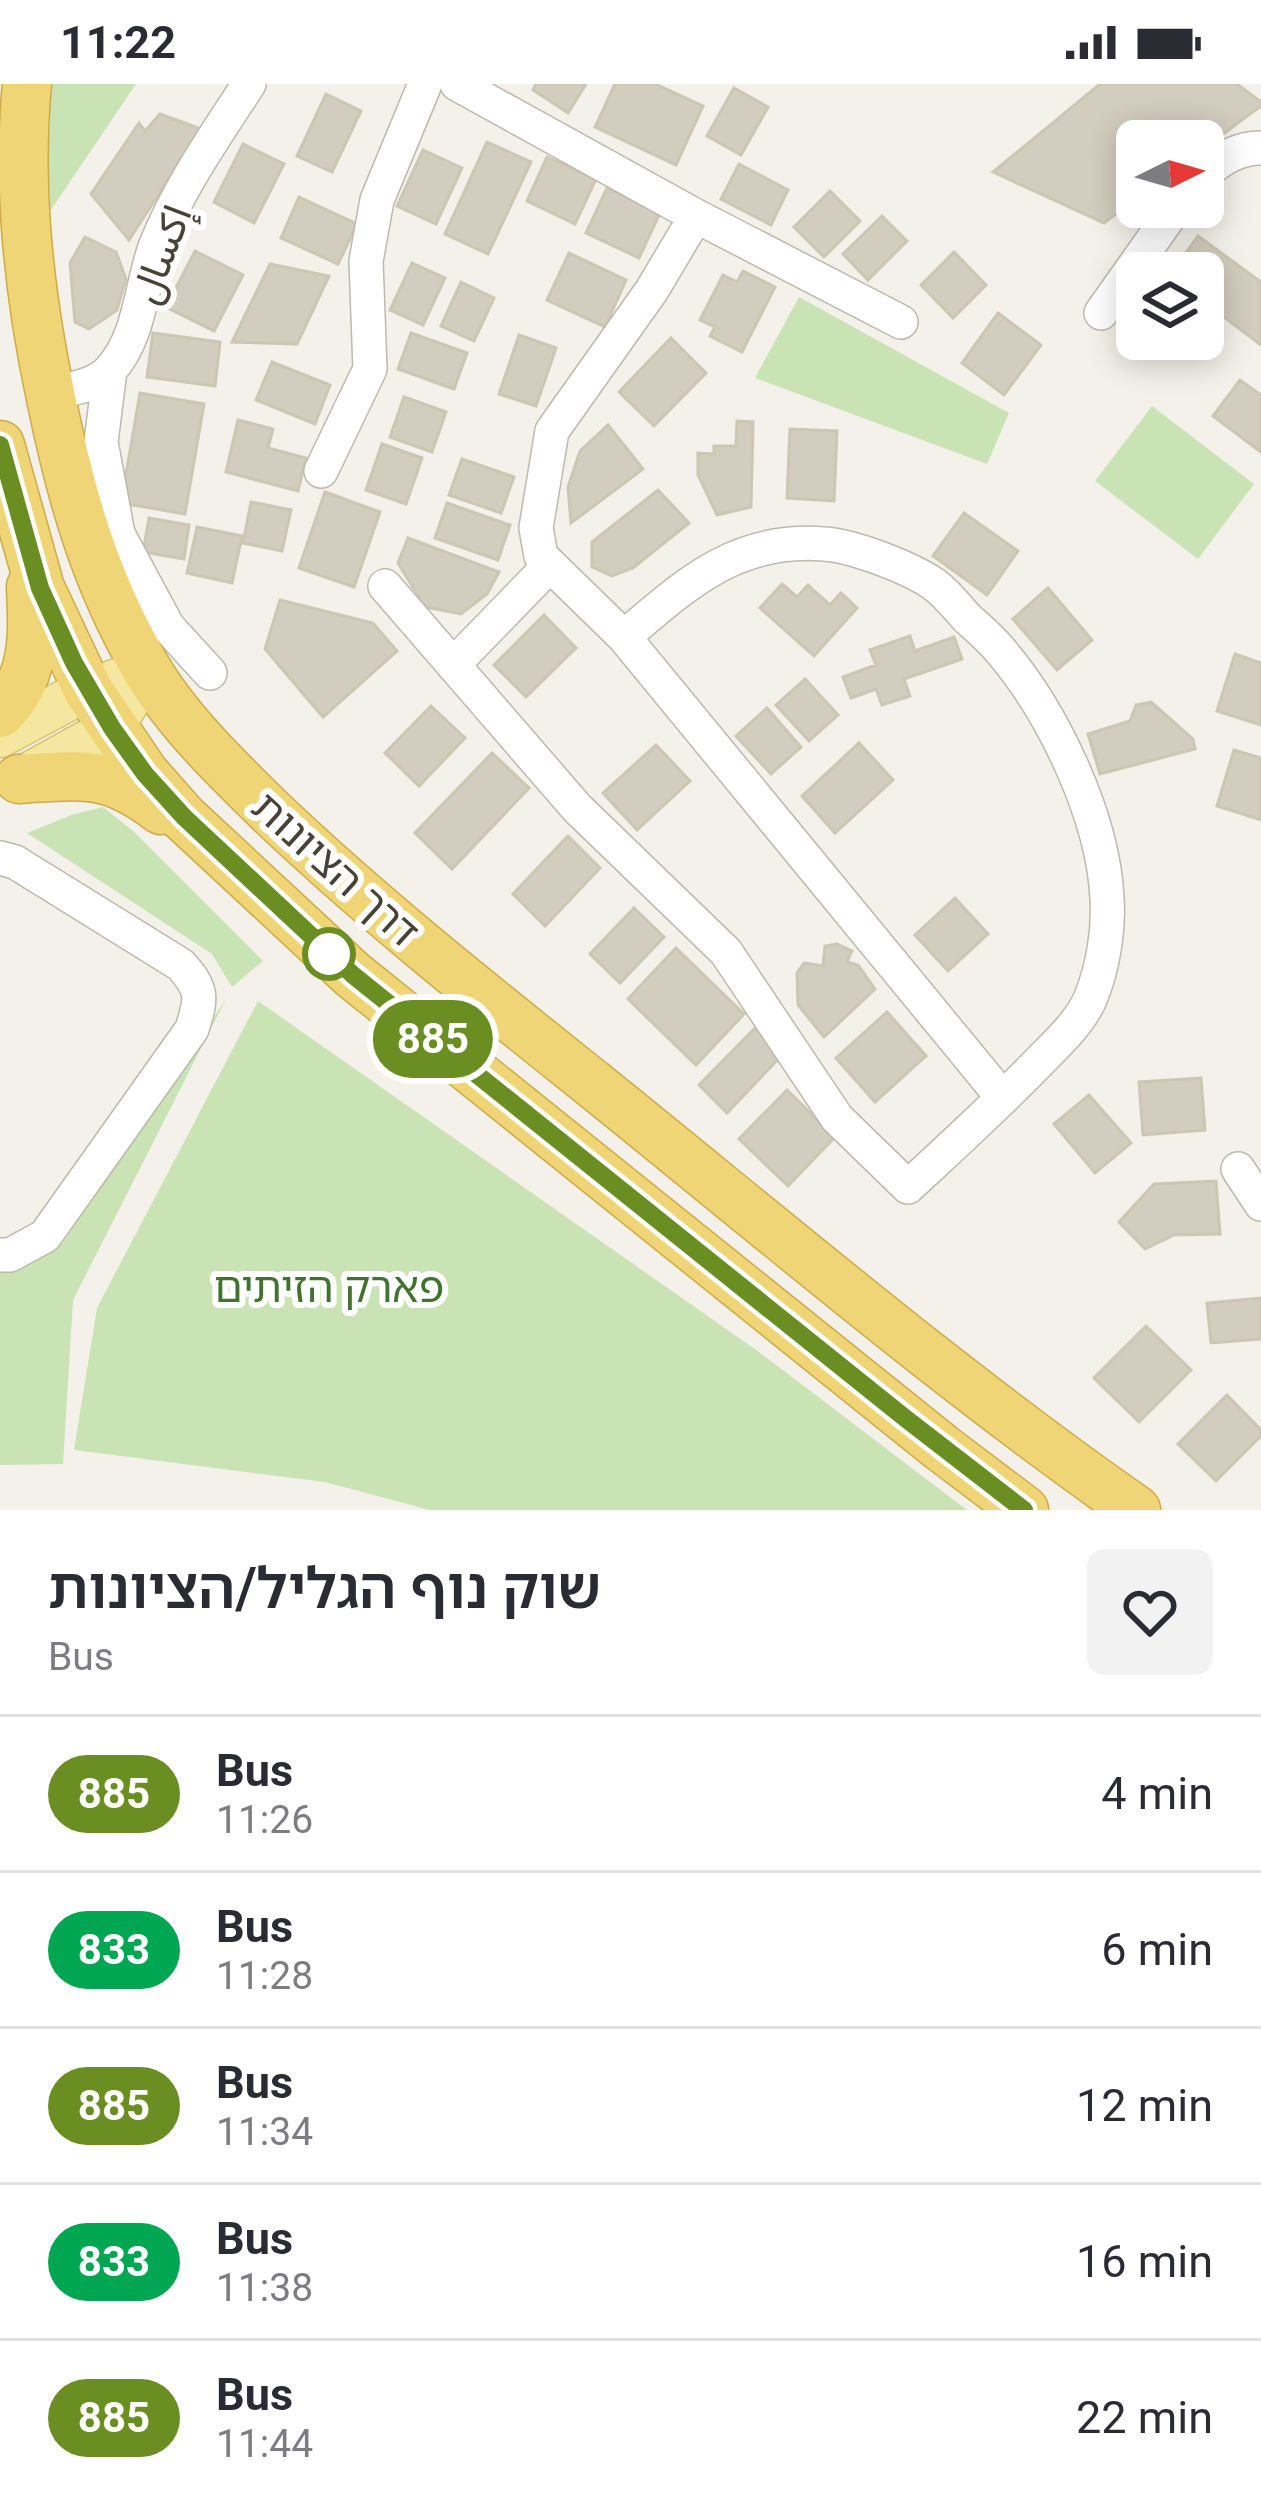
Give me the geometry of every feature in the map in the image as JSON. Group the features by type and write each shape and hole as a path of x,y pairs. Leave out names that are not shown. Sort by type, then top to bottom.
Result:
{"highway":[{"name":"דרך הציונות","path":"27,84 23,175 28,259 69,484 98,573 147,670 195,733 394,925 982,1397 1136,1510"},
{"name":"דרך הציונות","path":"0,445 40,588 100,709 145,774 230,862 353,975 1024,1510"},
{"path":"0,713 29,667 33,641 29,552"},
{"path":"6,767 111,780 138,792 230,862"}],"main road":[{"path":"6,767 100,709 147,670"}],"street":[{"name":"إكسال","path":"211,673 168,627 118,534 100,442 110,370 129,338 156,246 199,162 249,84"},
{"path":"321,471 370,369 366,261 377,200 425,84"},
{"path":"457,84 901,322"},
{"path":"1224,157 1261,148"},
{"path":"696,215 652,290 552,431 536,528 541,556 624,637 1003,1098"},
{"path":"1101,313 1161,228"},
{"path":"50,394 92,383 110,370"},
{"path":"385,586 577,808 726,952 837,1118 908,1187 1066,1033 1090,1000 1104,955 1107,898 1099,843 1078,779 1050,723 1000,650 934,585 873,555 826,544 777,546 728,559 686,584 624,637"},
{"path":"453,664 550,565"},
{"path":"0,858 15,862 182,965 199,985 200,1004 192,1029 45,1236 10,1255 0,1255"},
{"path":"1238,1169 1261,1204"}],"green space":[{"path":"51,84 136,84 40,226"},
{"path":"799,297 1009,413 987,464 755,378"},
{"path":"1152,406 1254,484 1198,559 1095,481"},
{"path":"103,807 263,961 232,987 212,954 27,833"},
{"path":"226,999 73,1300 63,1464 0,1465 0,1265 62,1244"},
{"name":"פארק הזיתים","path":"258,1001 759,1352 967,1510 430,1510 325,1482 74,1450 97,1308"}],"building":[{"path":"536,84 586,84 568,113 533,90"},
{"path":"615,84 655,84 703,106 676,165 595,127"},
{"path":"1100,84 1237,84 1261,102 1224,133 1224,120 1116,120 1116,214 1104,223 993,172"},
{"path":"734,88 768,107 741,155 707,136"},
{"path":"326,94 361,111 332,172 297,156"},
{"path":"160,114 201,129 129,240 91,194 139,123 145,131"},
{"path":"487,142 531,162 488,254 445,234"},
{"path":"243,144 284,164 254,223 214,202"},
{"path":"423,150 462,168 436,224 397,206"},
{"path":"547,157 596,179 575,224 527,201"},
{"path":"739,164 788,190 771,225 721,199"},
{"path":"607,188 660,213 639,258 586,233"},
{"path":"830,191 860,221 824,257 794,227"},
{"path":"299,197 357,224 338,264 281,238"},
{"path":"882,216 907,241 868,280 843,254"},
{"path":"1198,236 1220,252 1186,252"},
{"path":"85,237 116,252 126,279 117,310 89,329 75,322 70,263"},
{"path":"195,251 243,275 214,331 166,307"},
{"path":"954,252 986,285 953,318 921,285"},
{"path":"569,253 626,280 605,327 547,300"},
{"path":"1224,255 1261,282 1261,345 1224,317"},
{"path":"412,263 445,278 423,325 390,310"},
{"path":"270,264 329,276 297,344 232,342"},
{"path":"743,271 775,287 742,352 710,336 715,327 700,320 723,275 737,282"},
{"path":"461,282 494,298 474,341 441,326"},
{"path":"998,313 1041,345 1004,395 962,363"},
{"path":"153,333 220,342 215,386 147,377"},
{"path":"411,333 467,353 454,389 398,369"},
{"path":"519,335 556,348 536,406 499,394"},
{"path":"671,338 706,373 654,426 619,392"},
{"path":"272,362 330,385 315,424 256,400"},
{"path":"1240,380 1261,395 1261,452 1213,416"},
{"path":"140,393 204,404 185,514 121,503"},
{"path":"404,397 446,412 432,452 390,437"},
{"path":"238,420 273,429 268,448 306,458 298,491 226,472"},
{"path":"737,421 753,422 751,507 717,515 698,475 698,453 714,454 714,446 736,446"},
{"path":"608,425 643,469 571,523 568,487 580,451"},
{"path":"790,429 837,431 834,501 787,498"},
{"path":"382,444 422,458 406,504 366,490"},
{"path":"462,459 514,477 501,513 449,495"},
{"path":"658,490 689,523 633,568 612,576 592,567 592,542"},
{"path":"325,492 380,512 354,587 299,568"},
{"path":"251,502 291,510 282,551 243,543"},
{"path":"447,503 510,525 498,560 435,538"},
{"path":"964,513 1018,551 987,595 933,556"},
{"path":"149,518 189,525 184,559 143,552"},
{"path":"197,527 242,536 232,583 187,573"},
{"path":"408,538 499,572 487,594 461,614 425,607 398,563"},
{"path":"782,584 797,597 808,585 830,605 841,593 857,608 814,656 760,608"},
{"path":"1048,588 1092,640 1057,670 1013,619"},
{"path":"280,600 373,623 397,651 323,717 265,649"},
{"path":"544,615 576,648 526,697 494,665"},
{"path":"910,636 915,651 954,637 962,659 904,679 910,696 882,705 876,689 851,698 843,677 876,665 870,650"},
{"path":"1235,654 1261,663 1261,725 1217,711"},
{"path":"805,679 838,715 809,741 776,705"},
{"path":"1151,702 1193,739 1195,749 1100,774 1088,734 1130,721 1136,705"},
{"path":"431,706 465,738 419,786 385,753"},
{"path":"767,708 801,747 771,774 736,736"},
{"path":"859,743 893,780 835,833 802,796"},
{"path":"656,745 690,781 637,830 603,793"},
{"path":"1234,750 1261,758 1261,820 1217,806"},
{"path":"492,753 529,788 452,869 415,833"},
{"path":"568,836 600,868 545,926 513,894"},
{"path":"955,898 988,934 948,971 915,935"},
{"path":"634,908 664,937 620,983 590,954"},
{"path":"837,944 852,951 847,962 858,965 875,989 824,1037 798,1005 797,973 804,963 823,966 825,946"},
{"path":"676,948 744,1014 696,1065 628,999"},
{"path":"887,1012 926,1056 875,1102 836,1058"},
{"path":"755,1028 783,1054 727,1113 699,1085"},
{"path":"1201,1078 1205,1130 1143,1135 1139,1082"},
{"path":"787,1090 835,1137 788,1186 739,1139"},
{"path":"1089,1095 1131,1143 1095,1173 1054,1124"},
{"path":"1216,1181 1220,1234 1174,1235 1145,1249 1119,1222 1154,1184"},
{"path":"1261,1298 1261,1339 1211,1343 1207,1303"},
{"path":"1146,1326 1191,1370 1139,1422 1094,1378"},
{"path":"1227,1395 1261,1430 1261,1436 1216,1481 1178,1444"}],"bus line":[{"name":"885","path":"0,445 40,588 74,663 112,728 184,817 353,975 1024,1510"}]}
